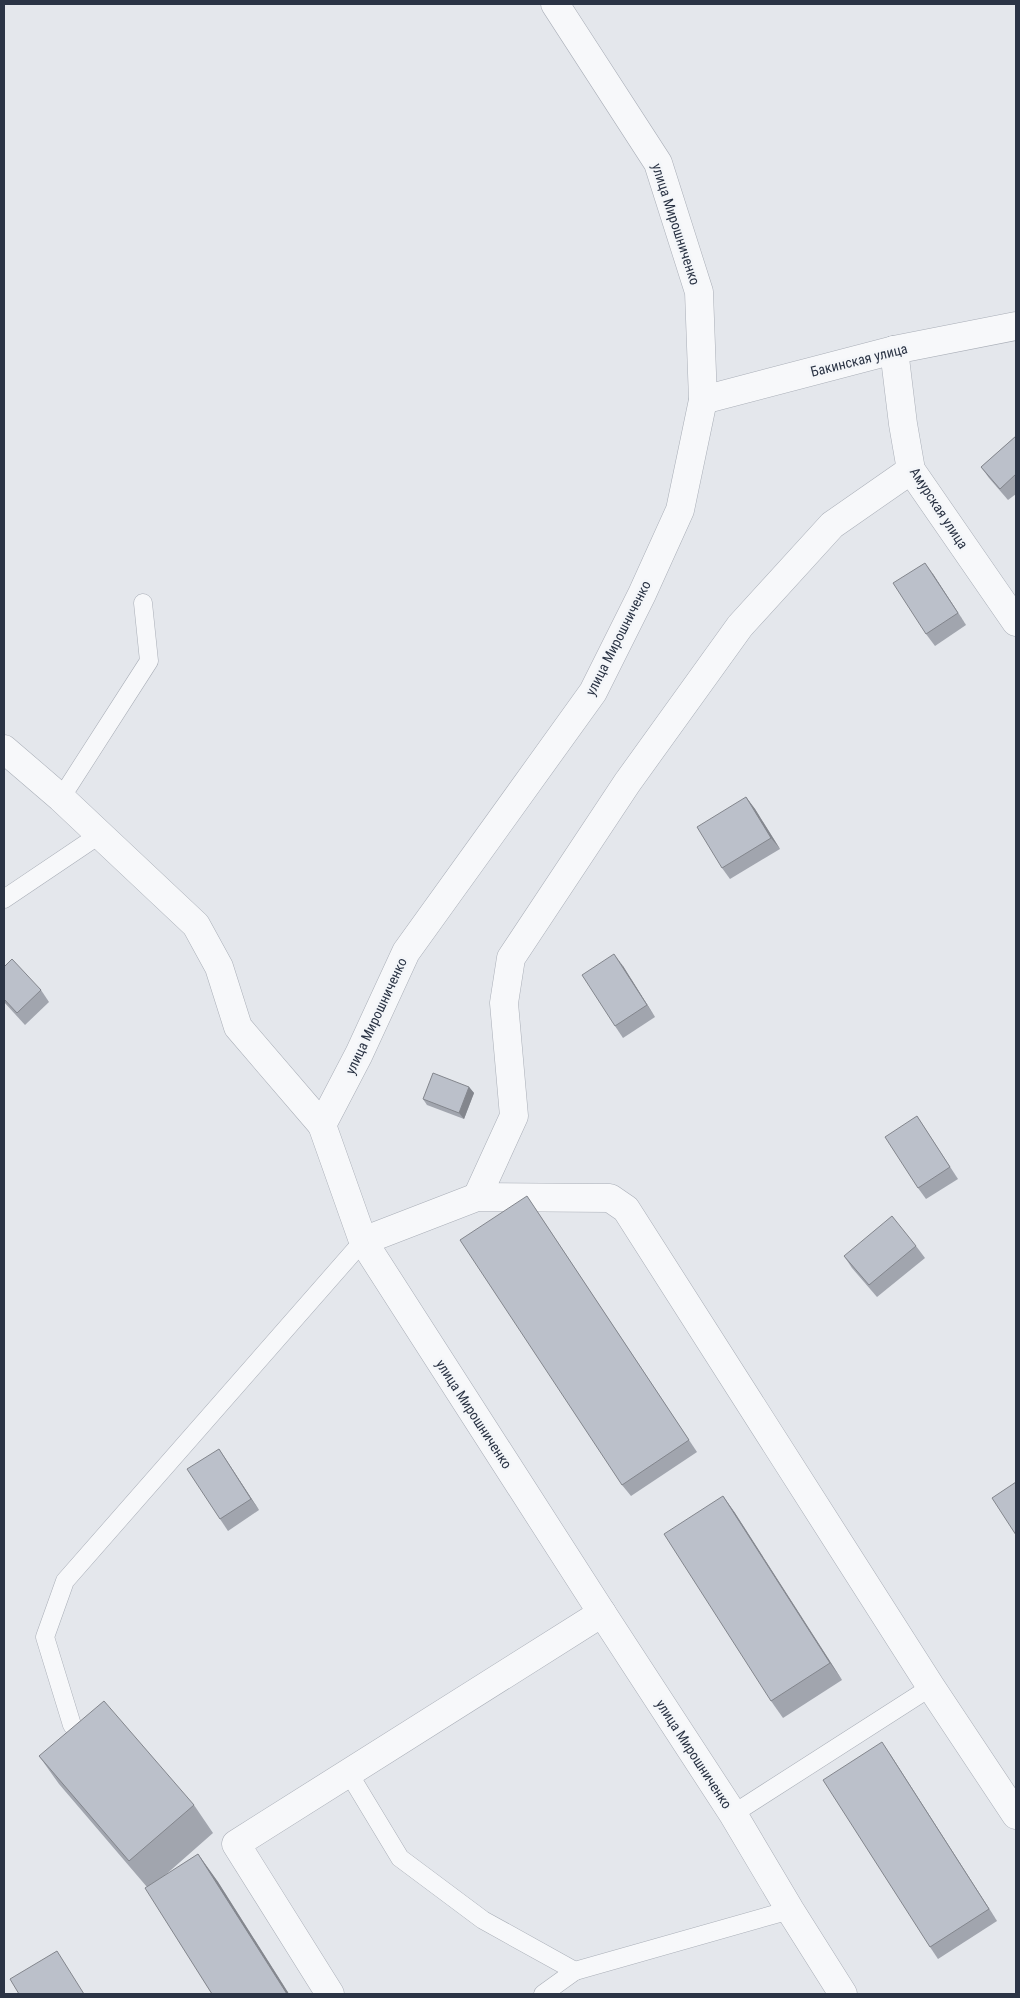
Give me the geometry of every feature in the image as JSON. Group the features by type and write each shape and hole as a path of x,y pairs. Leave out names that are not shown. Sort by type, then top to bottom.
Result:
{"street":[{"name":"улица Мирошниченко","path":"555,4 658,163 699,292 703,400 680,510 642,594 593,692 406,952 360,1054 322,1125 363,1241 733,1814 790,1910 844,1994"},
{"name":"Бакинская улица","path":"703,400 894,350 1016,326"},
{"name":"Амурская улица","path":"894,350 911,470 1016,622"},
{"path":"476,1197 514,1116 504,1003 511,958 627,783 740,626 832,525 911,470"},
{"path":"4,749 60,798 196,925 219,967 238,1027 322,1125"},
{"path":"363,1241 476,1197 610,1198 626,1209 931,1688 1016,1815"},
{"path":"330,1994 236,1844 602,1613"}],"lane":[{"path":"60,798 150,661 143,604"},
{"path":"4,899 99,835"},
{"path":"72,1725 45,1637 65,1580 363,1241"},
{"path":"733,1814 931,1688"},
{"path":"348,1772 400,1858 483,1920 575,1971"},
{"path":"542,1994 575,1971 790,1910"}],"building":[{"path":"1016,436 1016,474 1000,489 981,467"},
{"path":"925,563 958,613 926,634 893,583"},
{"path":"746,797 771,838 722,868 697,827"},
{"path":"614,954 647,1005 615,1026 582,975"},
{"path":"12,959 41,990 17,1013 4,999 4,967"},
{"path":"433,1073 469,1087 459,1113 423,1099"},
{"path":"917,1116 950,1167 918,1188 885,1137"},
{"path":"527,1196 689,1440 622,1485 460,1240"},
{"path":"892,1216 916,1246 869,1285 844,1256"},
{"path":"219,1449 251,1499 220,1519 187,1469"},
{"path":"1016,1482 1016,1535 992,1498"},
{"path":"723,1496 830,1663 771,1701 664,1534"},
{"path":"104,1701 194,1805 129,1861 39,1756"},
{"path":"882,1742 989,1909 930,1947 823,1780"},
{"path":"198,1854 287,1994 212,1994 145,1888"},
{"path":"57,1951 84,1994 19,1994 10,1979"}]}
